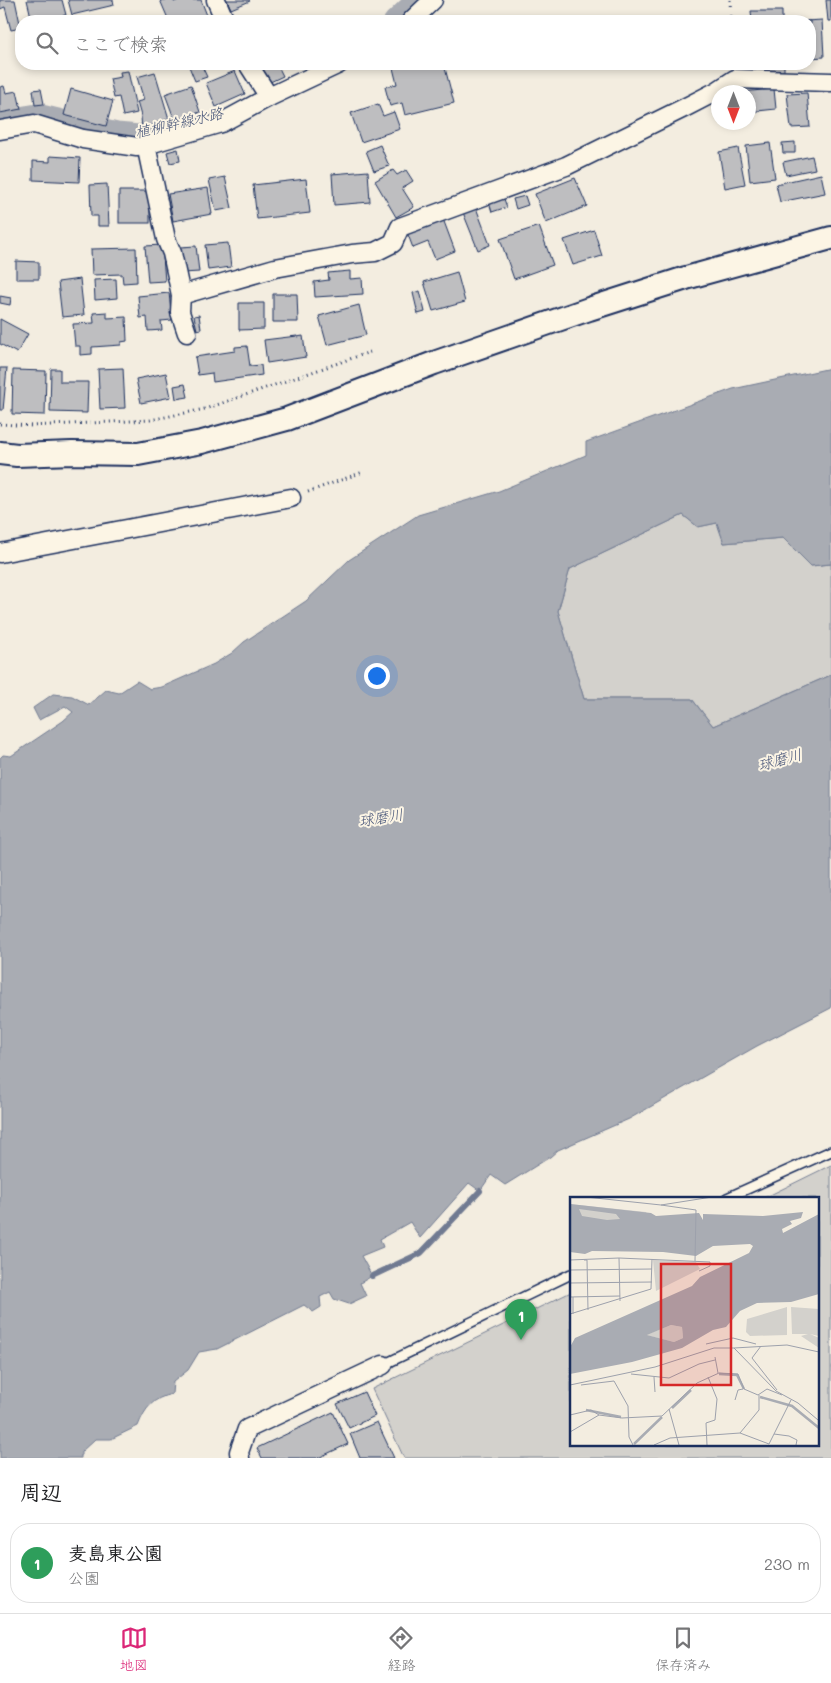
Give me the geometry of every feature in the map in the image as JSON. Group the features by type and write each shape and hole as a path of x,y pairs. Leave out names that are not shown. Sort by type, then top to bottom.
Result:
{"street":[{"path":"216,0 222,15"},
{"path":"417,15 433,0"},
{"path":"252,70 266,92"},
{"path":"0,130 34,124 83,139 137,147 221,123 266,92 323,70"},
{"path":"181,295 274,268 352,254 375,252 393,243 400,227 566,166 693,104 735,79 831,82"},
{"path":"146,145 166,240 172,253 181,295 180,312 187,333"},
{"path":"0,453 17,455 72,453 138,454 202,442 287,419 434,363 588,309 686,278 831,238"},
{"path":"0,553 291,498"},
{"path":"240,1458 239,1452 247,1429 383,1365"}],"lane":[{"path":"729,1197 831,1150"},
{"path":"383,1365 570,1274"}],"path":[{"path":"730,0 731,15"},
{"path":"0,424 32,426 150,420 214,406 370,352"},
{"path":"291,498 363,472"}],"shaded area":[{"path":"683,515 698,527 717,523 724,543 784,538 811,566 831,564 831,675 713,726 692,699 584,699 558,611 570,569"},
{"path":"831,1165 831,1458 404,1458 372,1389 570,1292 570,1446 818,1446 818,1197 766,1197"}],"water":[{"name":"球磨川","path":"831,368 831,564 811,566 783,538 724,543 717,523 698,527 683,515 570,569 558,611 584,699 692,699 713,726 831,675 831,1008 757,1046 629,1119 558,1150 505,1185 491,1175 480,1191 469,1183 420,1238 410,1222 380,1239 383,1247 361,1256 372,1276 360,1283 366,1296 349,1304 334,1299 330,1292 320,1297 321,1307 313,1312 304,1305 217,1349 199,1352 188,1370 173,1382 172,1394 160,1398 150,1405 138,1426 111,1439 95,1439 81,1452 81,1458 0,1458 0,758 3,755 11,756 63,721 73,712 65,706 39,720 33,708 53,694 72,696 89,705 106,690 119,693 137,681 150,689 162,687 214,664 232,653 244,642 306,601 349,560 418,515 499,491 586,455 586,442 733,389"}],"building":[{"path":"0,0 15,0 18,15 15,15 15,29 11,30 5,7 0,9"},
{"path":"27,0 62,0 66,15 31,15"},
{"path":"68,0 113,0 114,5 72,15"},
{"path":"160,0 173,0 174,2 179,0 201,0 207,15 166,15"},
{"path":"227,0 249,0 250,1 231,9"},
{"path":"826,0 831,0 831,21 828,21"},
{"path":"751,11 782,11 782,15 751,15"},
{"path":"816,20 822,20 824,57 816,58"},
{"path":"190,70 204,70 207,77 195,81"},
{"path":"259,70 280,70 283,76 266,84"},
{"path":"394,70 446,70 454,103 405,115 402,103 390,106 385,87 397,84"},
{"path":"751,70 784,70 784,72 751,72"},
{"path":"128,71 137,113 123,116 119,97 114,98 110,79 121,77 120,72"},
{"path":"235,71 245,94 216,107 206,83"},
{"path":"155,72 169,119 153,124 151,130 142,130 137,102 144,100 137,77"},
{"path":"191,85 200,112 175,121 165,94"},
{"path":"4,86 6,93 17,91 21,109 0,113 0,87"},
{"path":"41,89 44,104 35,105 33,90"},
{"path":"71,89 113,101 106,126 64,115"},
{"path":"774,89 776,109 756,111 756,91"},
{"path":"807,93 810,127 791,128 787,94"},
{"path":"378,104 383,116 394,112 400,129 361,142 351,113"},
{"path":"795,142 795,153 783,153 782,143"},
{"path":"770,143 775,178 750,181 746,146"},
{"path":"380,145 389,166 374,171 366,151"},
{"path":"738,148 745,184 725,188 719,152"},
{"path":"178,149 180,161 170,163 167,152"},
{"path":"50,156 80,158 79,182 33,180 33,161 50,162"},
{"path":"812,156 815,169 786,175 783,162"},
{"path":"393,170 397,175 406,170 413,181 402,188 414,207 396,217 375,181"},
{"path":"368,171 370,202 334,205 332,174"},
{"path":"821,174 825,193 780,202 776,184"},
{"path":"225,177 232,208 216,211 209,180"},
{"path":"575,178 587,206 546,223 535,194"},
{"path":"306,179 310,213 257,219 253,185"},
{"path":"107,184 109,226 98,226 98,216 91,216 90,185"},
{"path":"208,188 212,214 173,221 168,194"},
{"path":"119,191 150,191 150,223 119,223"},
{"path":"502,194 507,207 492,212 488,199"},
{"path":"525,196 528,205 516,209 513,199"},
{"path":"475,205 490,245 478,250 462,210"},
{"path":"443,219 455,251 435,259 428,242 413,248 407,232"},
{"path":"539,226 553,265 514,279 500,239"},
{"path":"594,230 602,256 573,265 564,240"},
{"path":"228,243 231,267 208,270 205,245"},
{"path":"162,245 165,281 148,282 145,246"},
{"path":"196,246 199,272 183,273 180,247"},
{"path":"136,248 137,282 123,283 122,274 92,275 91,249"},
{"path":"16,261 39,262 39,279 16,279"},
{"path":"350,271 350,279 362,278 363,294 315,297 314,282 329,280 328,273"},
{"path":"457,272 465,302 433,311 424,282"},
{"path":"80,279 84,315 62,317 58,282"},
{"path":"116,279 117,298 95,300 94,280"},
{"path":"420,291 425,312 418,314 413,293"},
{"path":"169,293 172,320 161,321 162,330 148,331 147,317 140,318 138,296"},
{"path":"273,294 297,294 298,322 273,322"},
{"path":"0,296 11,298 10,305 0,303"},
{"path":"239,303 264,303 264,329 239,330"},
{"path":"359,305 366,335 327,345 319,316"},
{"path":"107,312 107,318 126,317 127,341 121,342 121,345 92,347 92,354 80,355 80,346 75,346 73,324 94,323 93,313"},
{"path":"199,315 201,329 197,330 194,316"},
{"path":"0,319 28,334 17,353 0,344"},
{"path":"303,336 306,357 267,363 264,340"},
{"path":"247,346 250,366 261,365 262,375 213,382 212,373 198,375 195,357 235,351 235,347"},
{"path":"0,368 7,368 3,410 0,410"},
{"path":"123,368 125,408 100,409 98,369"},
{"path":"51,369 60,369 60,382 88,382 87,413 50,412"},
{"path":"13,370 46,371 45,415 12,414"},
{"path":"166,373 171,397 141,403 136,379"},
{"path":"185,384 188,397 176,399 174,386"},
{"path":"364,1392 375,1416 349,1428 337,1404"},
{"path":"333,1412 348,1444 318,1458 262,1458 257,1448"},
{"path":"377,1422 394,1458 360,1458 350,1434"}],"waterway":[{"name":"植柳幹線水路","path":"400,15 416,0"},
{"name":"植柳幹線水路","path":"0,120 37,114 117,133 139,135 198,122"},
{"path":"372,1276 421,1253 480,1191"}],"place":[{"name":"麦島東公園","path":"521,1340"}]}
